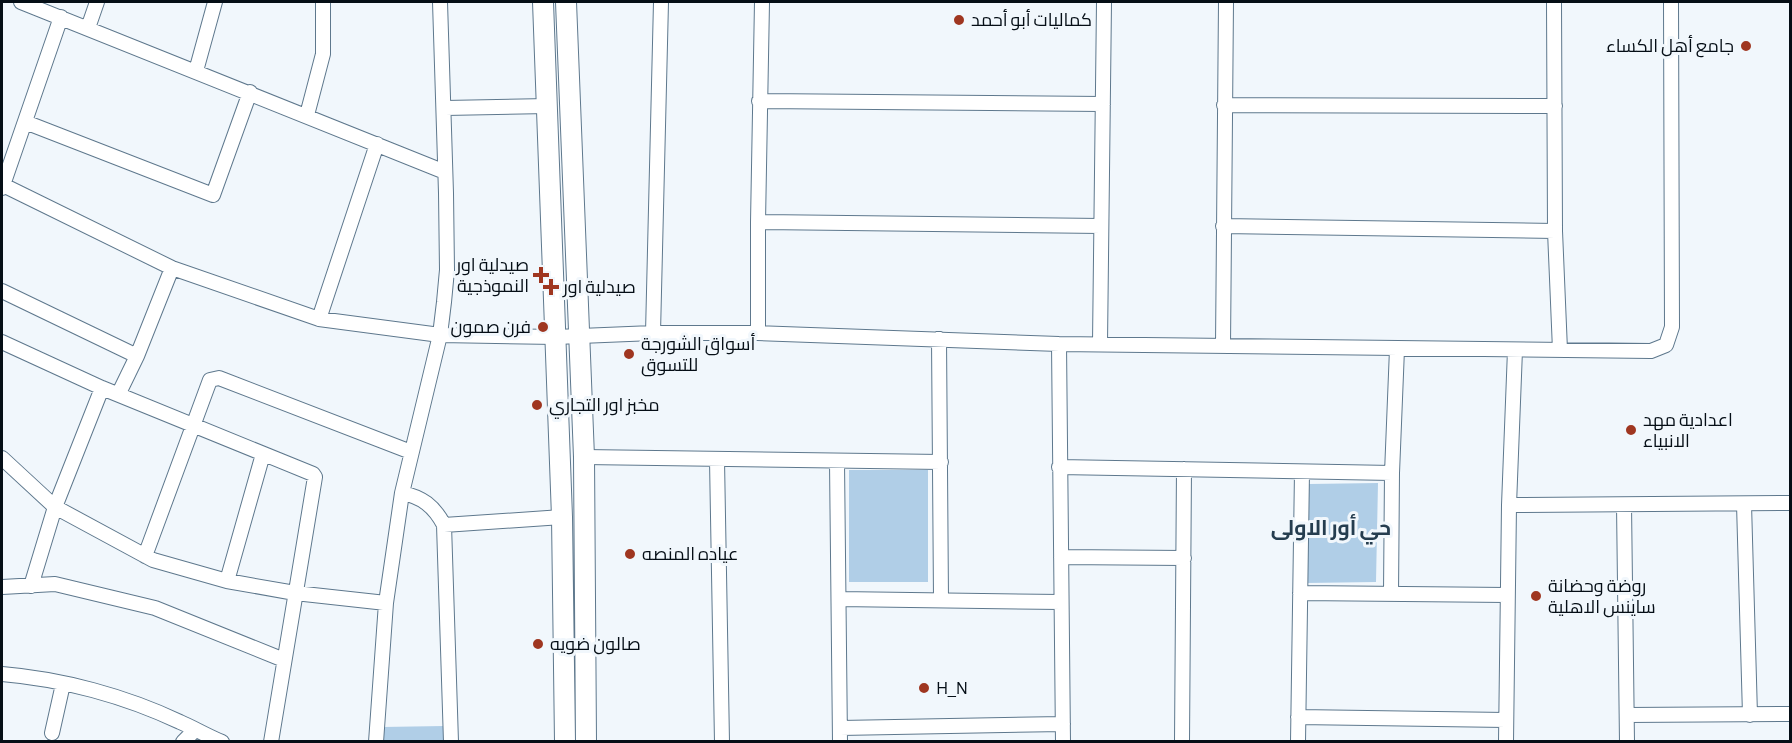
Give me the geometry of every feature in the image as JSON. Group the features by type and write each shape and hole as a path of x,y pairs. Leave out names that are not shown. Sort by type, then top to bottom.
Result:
{"street":[{"path":"21,2 446,172"},
{"path":"88,28 97,2"},
{"path":"196,71 215,2"},
{"path":"307,115 322,54 323,2"},
{"path":"375,741 386,603 402,493 440,335 447,270 445,108 440,2"},
{"path":"543,2 562,517 565,741"},
{"path":"566,2 584,458 586,741"},
{"path":"653,333 661,2"},
{"path":"758,333 759,101 762,2"},
{"path":"1100,343 1104,2"},
{"path":"1224,346 1226,2"},
{"path":"1554,2 1555,231 1560,350"},
{"path":"61,18 25,122 7,159 2,187 172,268 319,319 440,335 556,337 653,333 758,333 1059,344 1651,351 1666,345 1672,327 1671,2"},
{"path":"25,122 213,195 250,92"},
{"path":"759,101 1103,104"},
{"path":"1224,105 1555,106"},
{"path":"445,108 548,106"},
{"path":"319,319 377,144"},
{"path":"758,222 1101,226"},
{"path":"1223,226 1555,231"},
{"path":"119,393 137,356 172,268"},
{"path":"2,291 137,356"},
{"path":"939,339 942,599"},
{"path":"2,342 102,388 313,474 315,477 270,741"},
{"path":"1059,344 1063,741"},
{"path":"1391,594 1392,473 1397,349"},
{"path":"1506,741 1509,505 1515,350"},
{"path":"144,556 210,380 219,378 411,452"},
{"path":"30,586 55,507 102,388"},
{"path":"227,581 263,454"},
{"path":"2,458 55,507 144,556 227,581 295,593 386,603"},
{"path":"584,458 941,462"},
{"path":"717,460 722,741"},
{"path":"837,462 840,735 1063,724"},
{"path":"1059,467 1392,473"},
{"path":"1182,741 1184,469"},
{"path":"1298,741 1302,472"},
{"path":"402,493 413,495 432,506 444,525 451,741"},
{"path":"1509,505 1791,503"},
{"path":"1744,504 1750,715"},
{"path":"1624,505 1627,741"},
{"path":"444,525 562,517"},
{"path":"1061,557 1184,558"},
{"path":"2,587 55,584 155,608 284,660"},
{"path":"1300,593 1507,595"},
{"path":"839,599 1061,602"},
{"path":"2,674 63,684 114,696 222,741"},
{"path":"52,733 63,684"},
{"path":"1627,716 1791,714"},
{"path":"1298,717 1506,720"},
{"path":"183,741 195,730"}],"shaded area":[{"path":"849,470 928,470 928,582 849,582"},
{"path":"1378,483 1376,582 1306,583 1309,484"},
{"path":"444,726 444,741 381,742 382,727"}],"place":[{"name":"كماليات أبو أحمد","path":"959,20"},
{"name":"جامع أهل الكساء","path":"1746,46"},
{"name":"صيدلية اور النموذجية","path":"541,275"},
{"name":"صيدلية اور","path":"551,287"},
{"name":"فرن صمون","path":"543,327"},
{"name":"أسواق الشورجة للتسوق","path":"629,354"},
{"name":"مخبز اور التجاري","path":"537,405"},
{"name":"اعدادية مهد الانبياء","path":"1631,430"},
{"name":"عياده المنصه","path":"630,554"},
{"name":"روضة وحضانة ساينس الاهلية","path":"1536,596"},
{"name":"صالون ضويه","path":"538,644"},
{"name":"H_N","path":"924,688"}],"district":[{"name":"حي أور الاولى","path":"1331,528"}]}
